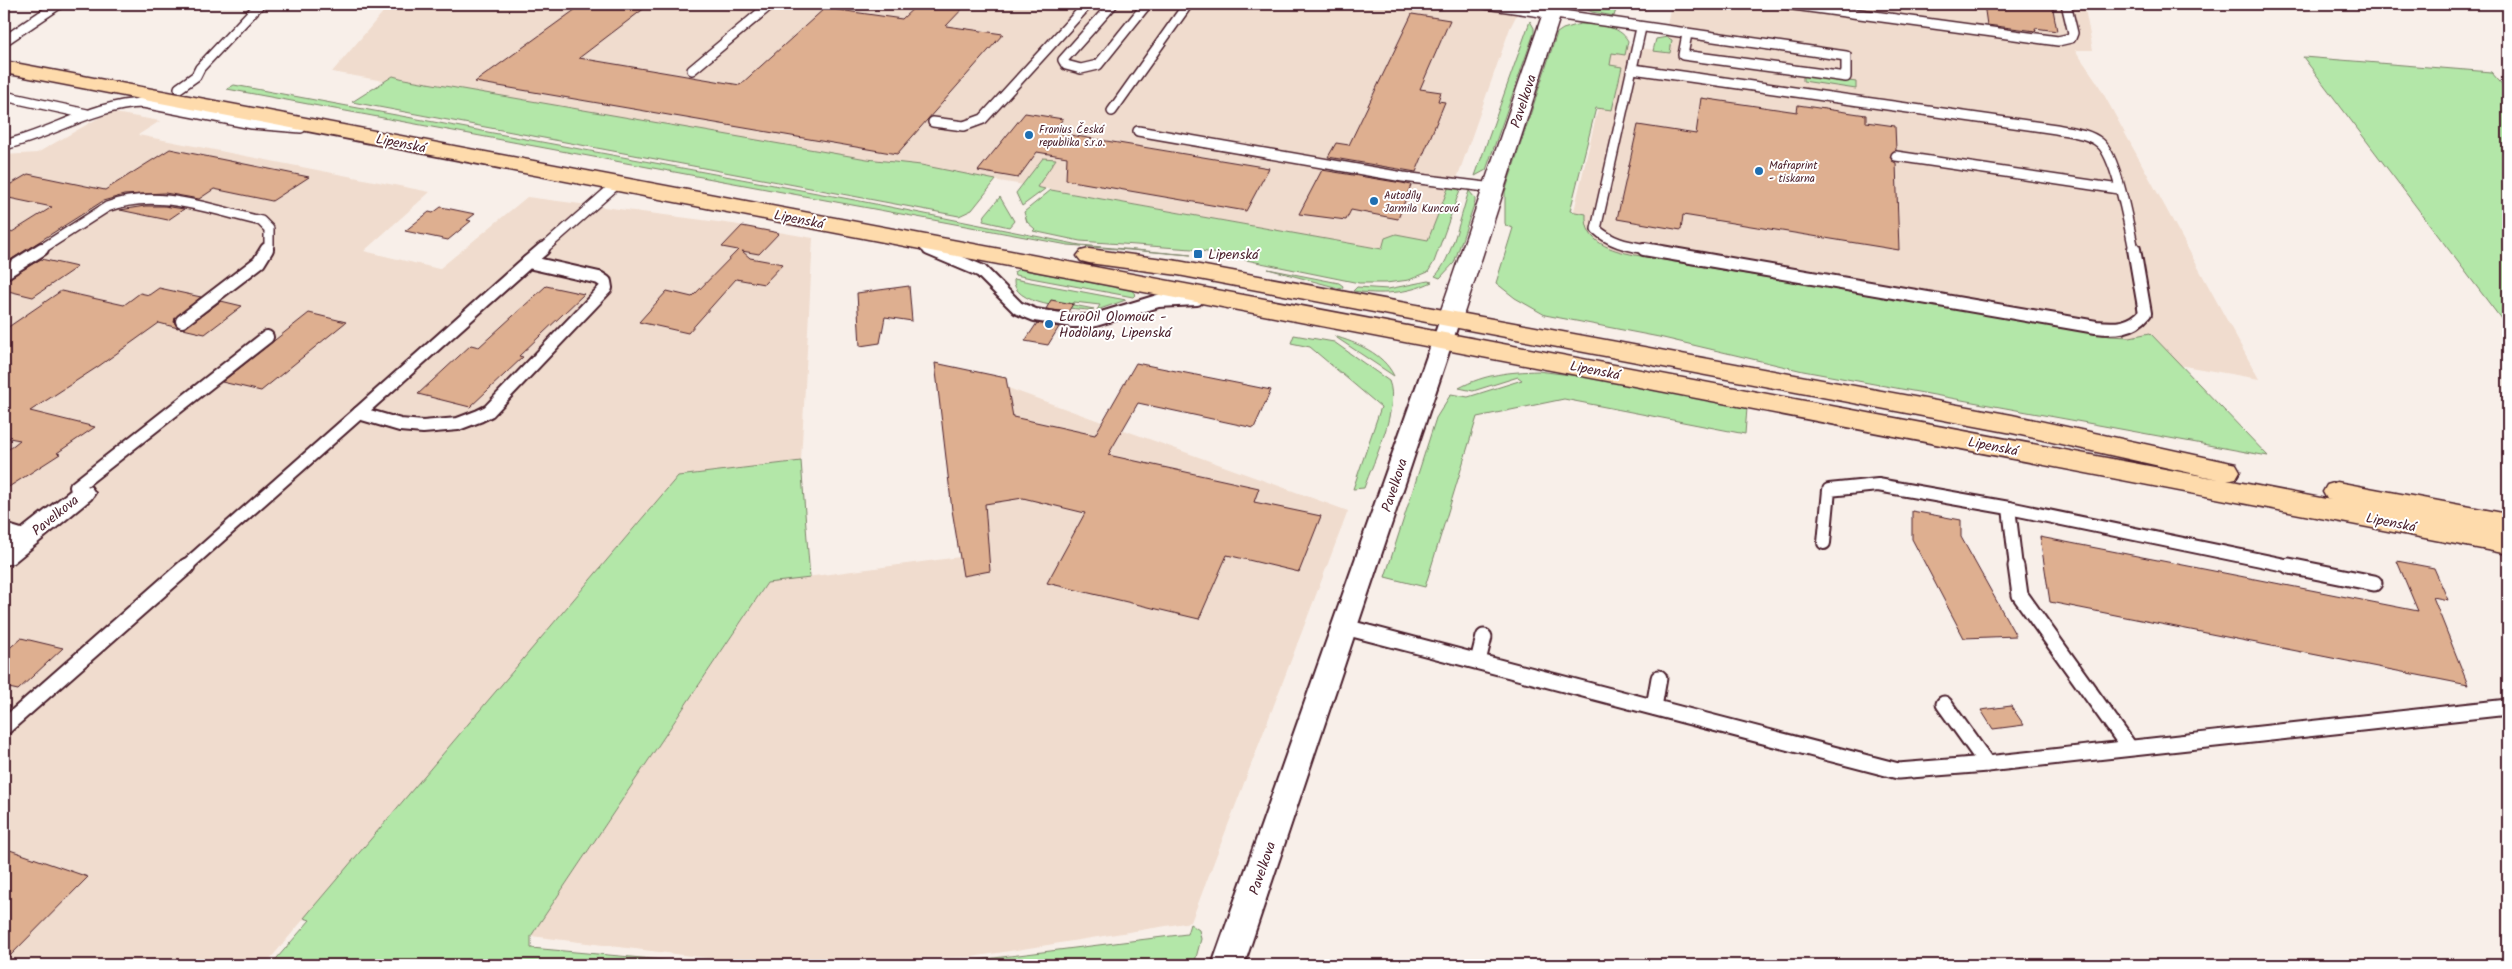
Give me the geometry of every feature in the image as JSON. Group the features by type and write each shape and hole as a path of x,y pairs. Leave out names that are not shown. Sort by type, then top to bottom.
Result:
{"main road":[{"name":"Lipenská","path":"4,55 1052,252 1178,268 1446,330 2508,544"},
{"name":"Lipenská","path":"4,67 1220,299 1446,330 2012,424 2200,466 2508,524"}],"street":[{"name":"Pavelkova","path":"1228,965 1346,626 1554,9"},
{"name":"Pavelkova","path":"4,556 83,493"}],"lane":[{"path":"4,41 59,4"},
{"path":"179,88 196,76 200,68 260,4"},
{"path":"692,70 771,4"},
{"path":"933,122 967,128 979,124 1088,4"},
{"path":"1113,4 1063,60 1066,65 1081,68 1098,65 1147,4"},
{"path":"1112,112 1188,4"},
{"path":"1486,4 1554,9 1641,28 1687,34 1846,56 1846,77 1683,54 1687,34"},
{"path":"1786,4 2058,41 2071,38 2073,33 2066,4"},
{"path":"1633,69 2078,133 2097,140 2108,152 2119,189 2139,273 2145,313 2140,321 2115,329 1623,245 1607,239 1596,229 1641,28"},
{"path":"4,96 87,114"},
{"path":"4,145 60,128 87,114 113,104 143,103 252,124 328,128"},
{"path":"1138,131 1403,177 1494,188"},
{"path":"4,152 21,141"},
{"path":"1896,156 2119,189"},
{"path":"4,727 617,184"},
{"path":"4,273 95,213 119,202 158,198 261,221 269,229 269,245 259,262 182,321"},
{"path":"904,239 971,264 990,278 1018,308 1036,315 1074,321 1092,321 1158,301 1220,299"},
{"path":"359,412 399,425 424,428 476,418 489,411 606,288 605,282 599,278 528,262"},
{"path":"83,493 76,487 267,337"},
{"path":"1824,542 1829,490 1878,485 2009,508 2374,583"},
{"path":"2009,508 2020,595 2129,747"},
{"path":"4,530 27,537"},
{"path":"1346,626 1898,771 1987,764 2508,707"},
{"path":"1478,661 1484,637"},
{"path":"1654,707 1658,678"},
{"path":"1944,704 1987,764"}],"shaded area":[{"path":"390,4 1522,4 1510,28 1429,258 1037,187 974,177 969,183 332,72"},
{"path":"1671,4 2084,4 2093,50 2075,50 2097,82 2259,379 1563,258 1613,44 1662,51"},
{"path":"109,112 160,121 138,135 430,192 364,251 439,269 527,197 733,224 813,238 801,461 678,476 265,965 4,965 4,155 37,153"},
{"path":"935,363 1006,378 1008,388 1348,511 1191,922 972,957 731,961 531,936 768,582 960,557 952,510"}],"green space":[{"path":"1576,4 1618,4 1614,16 1592,12"},
{"path":"1530,21 1534,28 1534,33 1486,170 1475,176"},
{"path":"1580,24 1600,25 1614,29 1628,41 1625,55 1612,53 1610,65 1622,67 1612,110 1596,108 1570,211 1586,214 1589,232 1601,244 1617,251 1635,255 2110,336 2130,337 2150,333 2268,456 1803,371 1659,337 1545,315 1515,298 1496,283 1513,228 1506,226 1505,223 1505,192 1557,33 1563,29"},
{"path":"1667,37 1672,40 1670,53 1653,51 1656,39"},
{"path":"2303,57 2491,72 2508,91 2508,328"},
{"path":"1803,74 1856,82 1856,89 1803,81"},
{"path":"393,76 867,159 921,165 996,180 972,210 959,216 352,102"},
{"path":"234,85 860,201 1080,245 1191,255 1068,245 227,89"},
{"path":"1043,158 1056,159 1037,187 1045,189 1022,206 1016,193"},
{"path":"1449,186 1461,187 1434,262 1428,272 1409,280 1386,283 1359,283 1192,249 1080,241 1033,231 1035,229 1027,222 1024,212 1051,190 1382,249 1385,238 1396,234 1428,240"},
{"path":"1469,191 1475,198 1475,202 1454,263 1440,278 1435,276 1441,269 1451,248"},
{"path":"1000,197 1014,221 1009,227 983,221 985,215"},
{"path":"1019,269 1131,290 1136,294 1133,297 1015,275 1014,272"},
{"path":"1268,269 1339,283 1343,286 1342,289"},
{"path":"1014,279 1126,300 1097,310 1100,305 1074,302 1073,305 1094,309 1088,310 1043,304 1022,295 1016,288"},
{"path":"1428,281 1432,282 1403,291 1373,293 1353,291 1357,287 1388,289"},
{"path":"1294,335 1334,342 1389,381 1391,405 1389,419 1364,488 1353,489 1381,407 1310,347 1291,343"},
{"path":"1334,336 1369,350 1383,361 1394,376"},
{"path":"1538,371 1595,378 1747,408 1745,434 1564,399 1477,417 1425,587 1385,577 1436,418 1451,394 1468,397 1522,380 1518,377 1473,391 1459,388 1469,383 1507,373"},
{"path":"801,461 810,578 767,583 531,936 531,948 719,965 271,965 310,920 304,918 678,476"},
{"path":"1190,924 1199,930 1201,939 1194,965 938,965 1187,934"}],"building":[{"path":"583,4 650,4 579,58 740,85 825,8 902,19 918,4 967,4 946,26 1003,34 897,154 475,82"},
{"path":"1984,4 2052,4 2057,31 2035,28 2036,31 1987,25"},
{"path":"1412,14 1450,20 1420,89 1441,92 1438,101 1445,102 1416,172 1328,157 1336,143 1349,145"},
{"name":"Mafraprint - tiskarna","path":"1701,98 1797,112 1798,105 1866,115 1866,122 1895,126 1896,150 1890,156 1892,161 1896,163 1899,250 1683,215 1681,230 1617,219 1638,125 1696,134"},
{"path":"1025,113 1063,119 1052,132 1269,168 1246,211 1066,180 1067,157 1037,152 1018,178 978,171"},
{"path":"170,149 309,177 272,201 214,189 199,199 165,193 124,195 103,201 4,264 4,237 52,207 4,197 4,188 28,174 105,190"},
{"path":"1322,170 1411,185 1398,219 1351,210 1346,220 1299,214"},
{"path":"145,206 184,209 168,220 120,210"},
{"path":"441,207 475,214 467,220 471,221 448,240 405,231 429,212 433,213"},
{"path":"742,226 779,233 759,254 742,251 750,258 783,264 764,284 736,279 688,333 639,322 667,291 692,297 738,250 722,247"},
{"path":"41,259 77,267 33,297 4,290 4,281"},
{"path":"546,286 584,294 519,356 523,357 470,407 418,394 471,345 479,347"},
{"path":"909,286 912,321 885,317 880,343 860,346 857,293"},
{"path":"159,288 201,297 175,318 174,322 178,328 159,323 99,366 30,411 95,427 57,453 60,454 4,490 4,453 20,440 4,437 4,330 61,291 124,305 140,293 149,295"},
{"path":"1051,300 1073,304 1068,312 1046,309"},
{"path":"221,301 242,306 205,334 183,329"},
{"path":"309,313 346,322 261,391 222,382"},
{"path":"1037,323 1059,327 1048,345 1025,341"},
{"path":"935,363 1006,378 1013,417 1095,435 1136,363 1271,390 1254,428 1138,403 1108,455 1259,488 1254,502 1321,516 1299,572 1227,555 1199,619 1047,583 1085,513 1023,498 985,504 990,571 963,576 952,510"},
{"path":"1912,511 1961,520 1961,537 2016,636 1964,638 1912,539"},
{"path":"2040,537 2418,611 2397,561 2434,568 2448,600 2433,597 2468,685 2050,602"},
{"path":"21,638 63,648 18,690 4,687 4,653"},
{"path":"2011,706 2024,725 1993,729 1981,710"},
{"path":"4,848 88,877 4,962"}],"place":[{"name":"Fronius Česká republika s.r.o.","path":"1029,135"},
{"name":"Mafraprint - tiskarna","path":"1759,171"},
{"name":"Autodíly Jarmila Kuncová","path":"1374,201"},
{"name":"Lipenská","path":"1198,254"},
{"name":"EuroOil Olomouc - Hodolany, Lipenská","path":"1049,324"}]}
